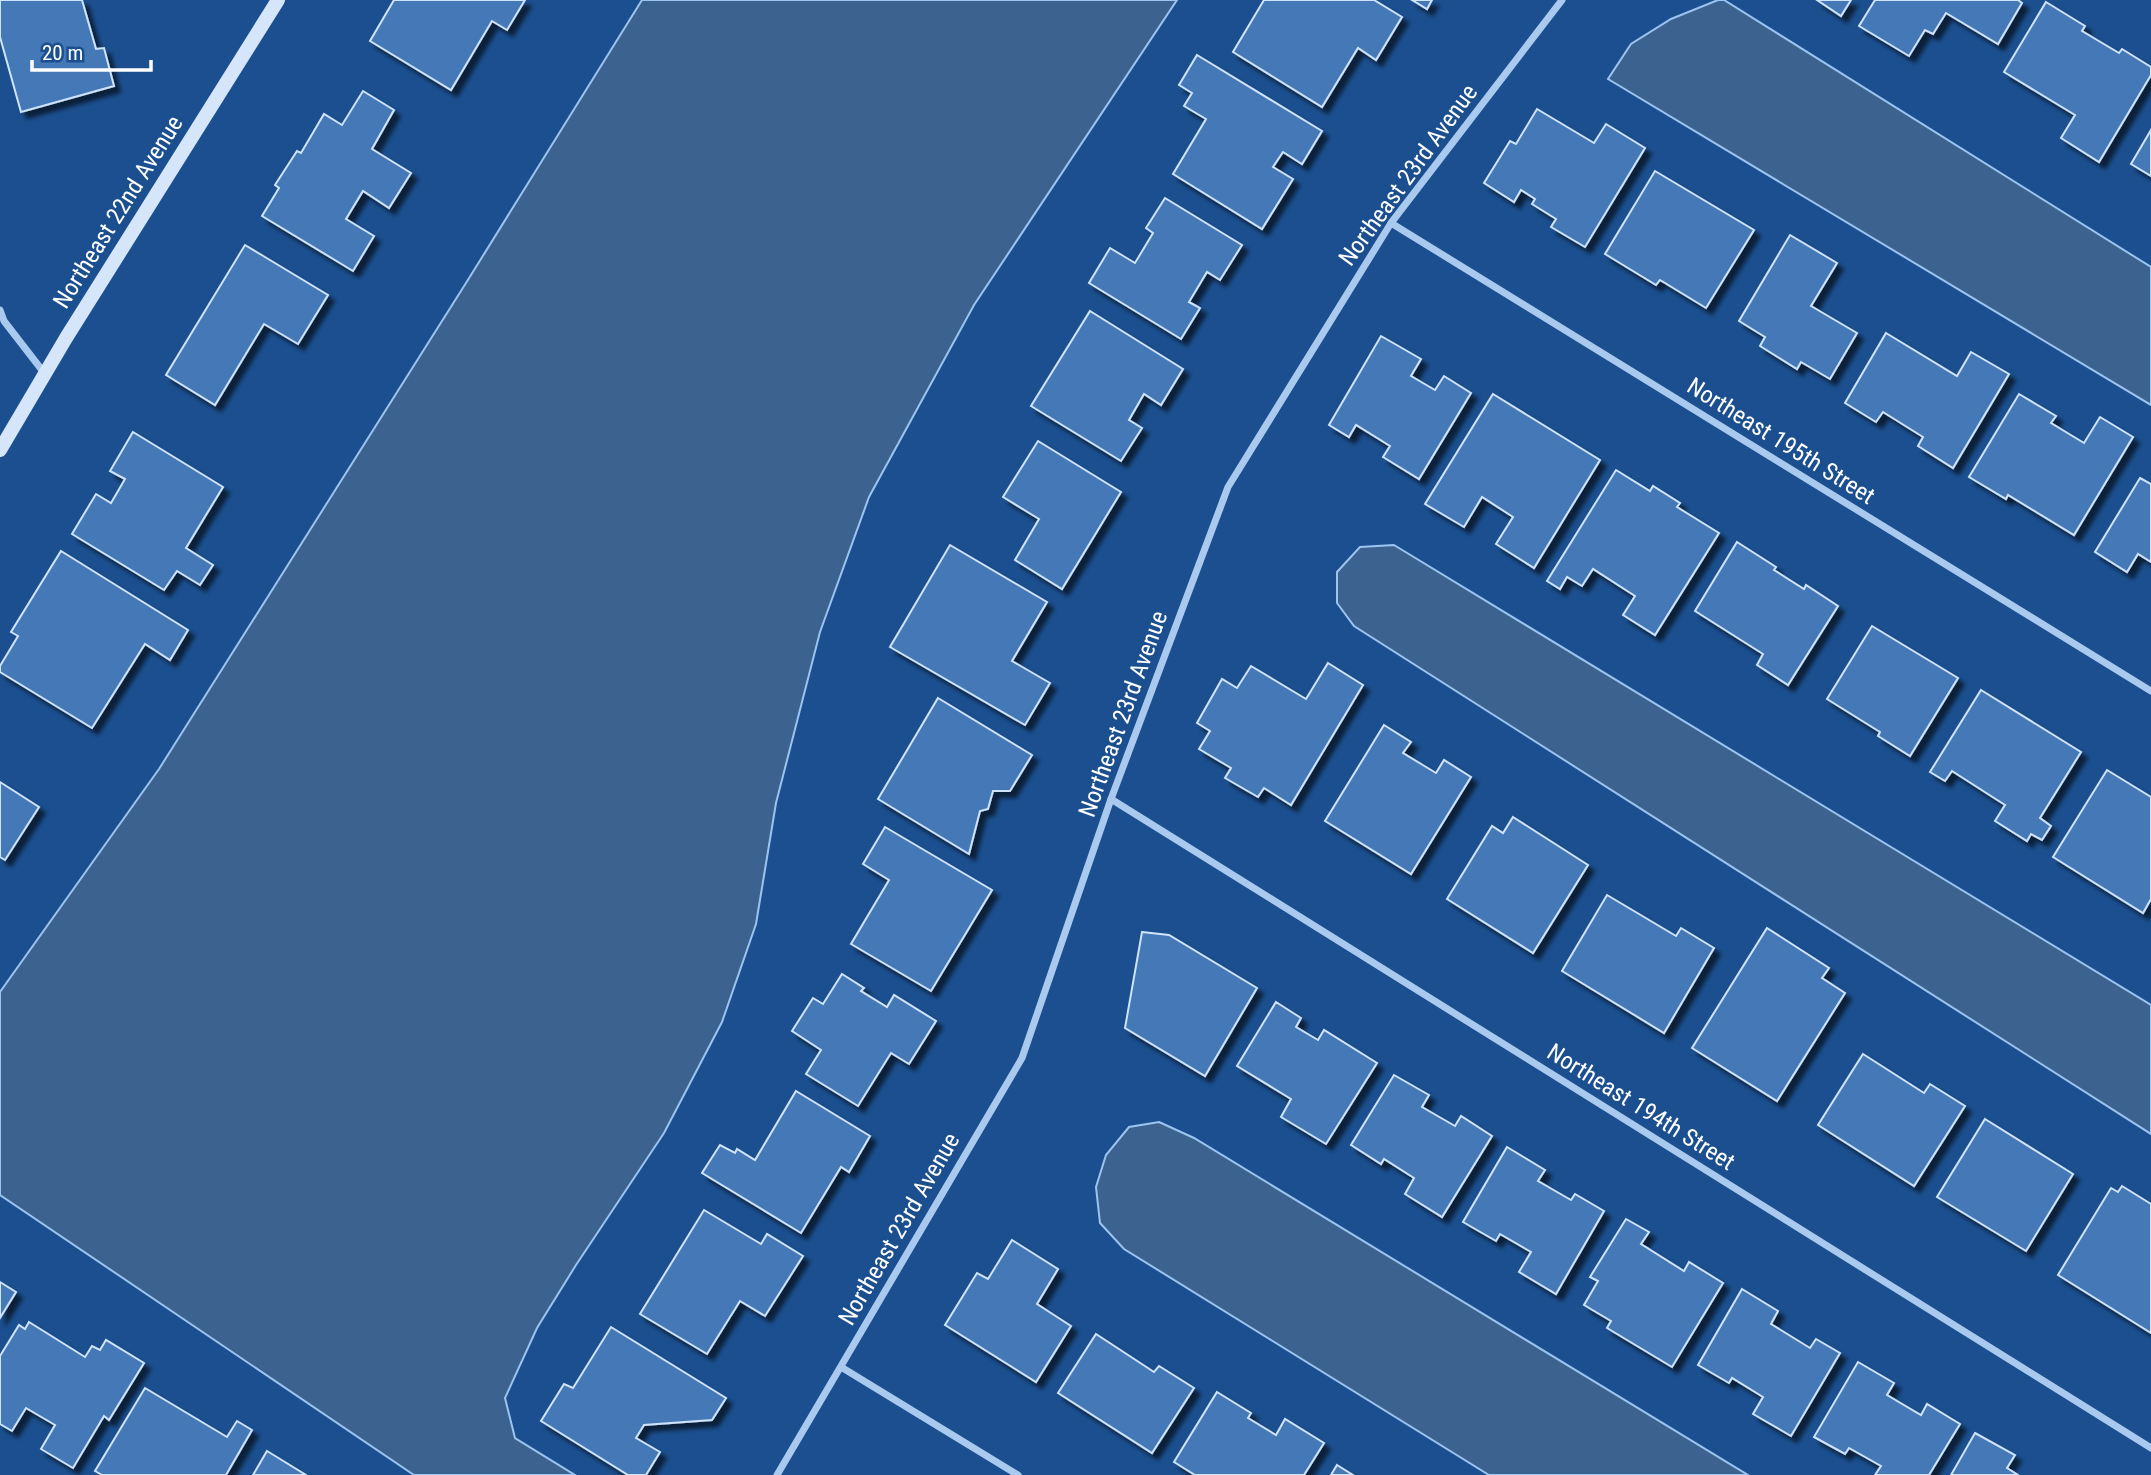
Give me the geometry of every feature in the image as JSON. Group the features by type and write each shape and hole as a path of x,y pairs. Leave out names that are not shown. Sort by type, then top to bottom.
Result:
{"street":[{"name":"Northeast 22nd Avenue","path":"0,450 278,0"},
{"name":"Northeast 23rd Avenue","path":"777,1475 1021,1058 1111,799 1228,487 1391,223 1562,0"},
{"name":"Northeast 195th Street","path":"1391,223 2151,691"},
{"path":"0,310 4,321 45,374"},
{"name":"Northeast 194th Street","path":"1111,799 2151,1448"},
{"path":"841,1367 1017,1475"}],"water":[{"path":"642,0 1177,0 974,305 869,497 820,632 776,803 756,924 722,1022 664,1133 537,1328 505,1398 515,1438 575,1475 414,1475 0,1195 0,992 159,769"},
{"path":"1724,0 2151,267 2151,405 1608,79 1631,44 1671,19"},
{"path":"1394,545 2151,1005 2151,1134 1354,626 1337,603 1337,572 1360,547"},
{"path":"1159,1122 1194,1138 1748,1475 1489,1475 1124,1249 1100,1223 1096,1187 1106,1155 1129,1127"}],"building":[{"path":"0,0 82,0 96,49 104,48 114,86 21,112 0,37"},
{"path":"394,0 525,0 507,30 492,21 451,90 370,41"},
{"path":"1264,0 1374,0 1402,17 1376,60 1358,48 1322,107 1233,52"},
{"path":"1412,0 1432,0 1427,9"},
{"path":"1817,0 1851,0 1841,16"},
{"path":"1875,0 2018,0 2022,3 1998,44 1946,13 1933,34 1925,30 1909,56 1859,26"},
{"path":"2046,2 2085,26 2082,31 2119,53 2122,49 2151,67 2151,75 2099,162 2061,138 2075,115 2004,72"},
{"path":"1197,55 1322,131 1302,164 1283,152 1273,167 1293,179 1262,229 1173,174 1206,119 1184,106 1192,93 1179,85"},
{"path":"363,91 394,110 372,149 411,173 389,208 363,191 346,219 374,236 353,271 262,216 279,188 275,185 297,151 301,153 324,114 342,125"},
{"path":"1537,109 1594,143 1606,124 1645,148 1585,247 1551,227 1556,219 1532,204 1535,199 1521,190 1514,202 1484,183 1510,141 1516,144"},
{"path":"2151,130 2151,176 2131,164"},
{"path":"1655,171 1754,230 1706,308 1660,280 1656,285 1605,254"},
{"path":"1165,198 1242,245 1220,280 1207,272 1189,302 1200,308 1181,339 1089,283 1110,248 1135,263 1153,233 1146,228"},
{"path":"1790,235 1837,263 1811,306 1857,333 1830,379 1801,362 1797,369 1760,346 1765,337 1739,321"},
{"path":"245,245 328,295 298,344 264,324 215,405 166,375"},
{"path":"1090,311 1183,369 1161,405 1144,394 1129,420 1142,428 1121,461 1031,406"},
{"path":"1886,333 1957,376 1971,352 2009,374 1953,468 1918,446 1923,437 1883,412 1876,422 1845,403"},
{"path":"1381,336 1421,359 1411,376 1435,390 1444,376 1471,393 1419,479 1383,457 1390,446 1356,425 1349,437 1329,425"},
{"path":"1493,394 1600,460 1534,568 1496,544 1513,517 1482,497 1464,527 1425,504"},
{"path":"2019,394 2056,416 2051,423 2084,443 2100,417 2133,437 2074,535 2008,495 2006,499 1969,477"},
{"path":"133,432 223,487 186,548 213,565 200,585 177,571 164,590 72,534 96,494 111,503 125,479 110,471"},
{"path":"1038,441 1121,492 1062,589 1015,560 1039,519 1003,497"},
{"path":"1616,470 1650,491 1653,486 1680,503 1677,507 1719,533 1655,635 1623,615 1635,596 1593,569 1582,586 1567,577 1560,589 1547,581"},
{"path":"2140,478 2151,484 2151,562 2138,554 2127,572 2095,552"},
{"path":"1737,542 1776,567 1774,570 1804,589 1806,585 1838,606 1788,685 1757,665 1763,654 1695,611"},
{"path":"950,545 1047,602 1012,661 1050,683 1025,725 890,647"},
{"path":"61,551 188,630 170,660 145,644 92,728 0,672 0,666 18,636 11,632"},
{"path":"1872,626 1958,678 1910,756 1878,736 1880,732 1827,699"},
{"path":"1328,663 1363,685 1291,805 1264,788 1258,797 1225,778 1231,768 1199,749 1210,731 1197,723 1222,679 1237,688 1251,666 1306,699"},
{"path":"1981,690 2081,752 2040,818 2051,826 2042,840 2031,834 2027,841 1995,821 2005,805 1952,771 1945,781 1930,772"},
{"path":"938,698 1032,755 1010,791 993,791 988,809 980,811 969,854 878,799"},
{"path":"1384,725 1411,742 1403,753 1436,773 1444,760 1471,777 1411,874 1325,821"},
{"path":"2107,770 2151,797 2151,899 2143,913 2053,857"},
{"path":"0,782 39,807 5,860 0,857"},
{"path":"1513,817 1588,865 1533,953 1447,899 1492,826 1503,833"},
{"path":"885,827 992,890 931,991 851,944 889,880 863,864"},
{"path":"1607,895 1676,936 1681,928 1714,948 1664,1033 1562,971"},
{"path":"1767,928 1829,968 1822,978 1845,993 1777,1101 1692,1048"},
{"path":"1142,932 1169,935 1257,988 1205,1076 1125,1028"},
{"path":"842,974 864,988 861,991 887,1007 894,995 936,1021 909,1064 891,1053 858,1106 806,1074 821,1050 792,1031 813,998 823,1004"},
{"path":"1276,1002 1301,1018 1296,1027 1318,1040 1324,1030 1377,1063 1326,1144 1281,1117 1291,1099 1237,1066"},
{"path":"1863,1054 1924,1093 1930,1084 1965,1106 1914,1186 1818,1125"},
{"path":"1394,1075 1429,1095 1422,1107 1455,1126 1461,1116 1492,1136 1442,1217 1405,1194 1414,1178 1384,1159 1381,1164 1351,1145"},
{"path":"796,1091 870,1136 849,1172 841,1167 801,1233 702,1173 720,1145 735,1153 737,1149 755,1160"},
{"path":"1985,1119 2073,1174 2026,1251 1937,1197"},
{"path":"1507,1147 1545,1170 1538,1181 1571,1200 1575,1194 1604,1211 1556,1294 1519,1272 1531,1252 1500,1234 1496,1241 1463,1222"},
{"path":"2122,1186 2151,1204 2151,1333 2058,1275 2111,1188 2118,1192"},
{"path":"704,1210 761,1244 767,1234 803,1256 765,1316 740,1301 707,1354 640,1314"},
{"path":"1626,1219 1649,1232 1641,1244 1684,1271 1689,1262 1723,1283 1672,1367 1607,1328 1611,1321 1584,1305 1598,1281 1590,1277"},
{"path":"1012,1240 1058,1269 1037,1304 1071,1326 1036,1382 945,1325 977,1273 988,1279"},
{"path":"0,1282 16,1292 0,1318"},
{"path":"1742,1289 1778,1311 1771,1324 1810,1348 1816,1339 1840,1353 1791,1436 1753,1414 1763,1397 1732,1378 1729,1383 1698,1365"},
{"path":"29,1322 85,1357 92,1346 100,1350 106,1340 144,1363 109,1420 104,1416 73,1468 41,1449 55,1425 26,1408 12,1431 0,1424 0,1356 19,1325 25,1329"},
{"path":"611,1327 726,1398 712,1420 644,1425 636,1438 660,1452 646,1475 628,1475 541,1421 564,1384 573,1388"},
{"path":"1096,1334 1154,1372 1159,1366 1194,1388 1152,1453 1058,1393"},
{"path":"1858,1362 1894,1383 1887,1395 1921,1415 1927,1404 1960,1424 1929,1475 1875,1475 1881,1466 1849,1448 1845,1454 1814,1437"},
{"path":"145,1388 227,1437 237,1421 252,1430 226,1475 102,1475 95,1471"},
{"path":"1217,1392 1251,1413 1248,1418 1276,1435 1285,1419 1324,1443 1304,1475 1195,1475 1174,1462"},
{"path":"1975,1433 2015,1455 2007,1468 2018,1475 1951,1475"},
{"path":"267,1451 306,1475 253,1475"},
{"path":"1337,1465 1353,1475 1331,1475"}]}
